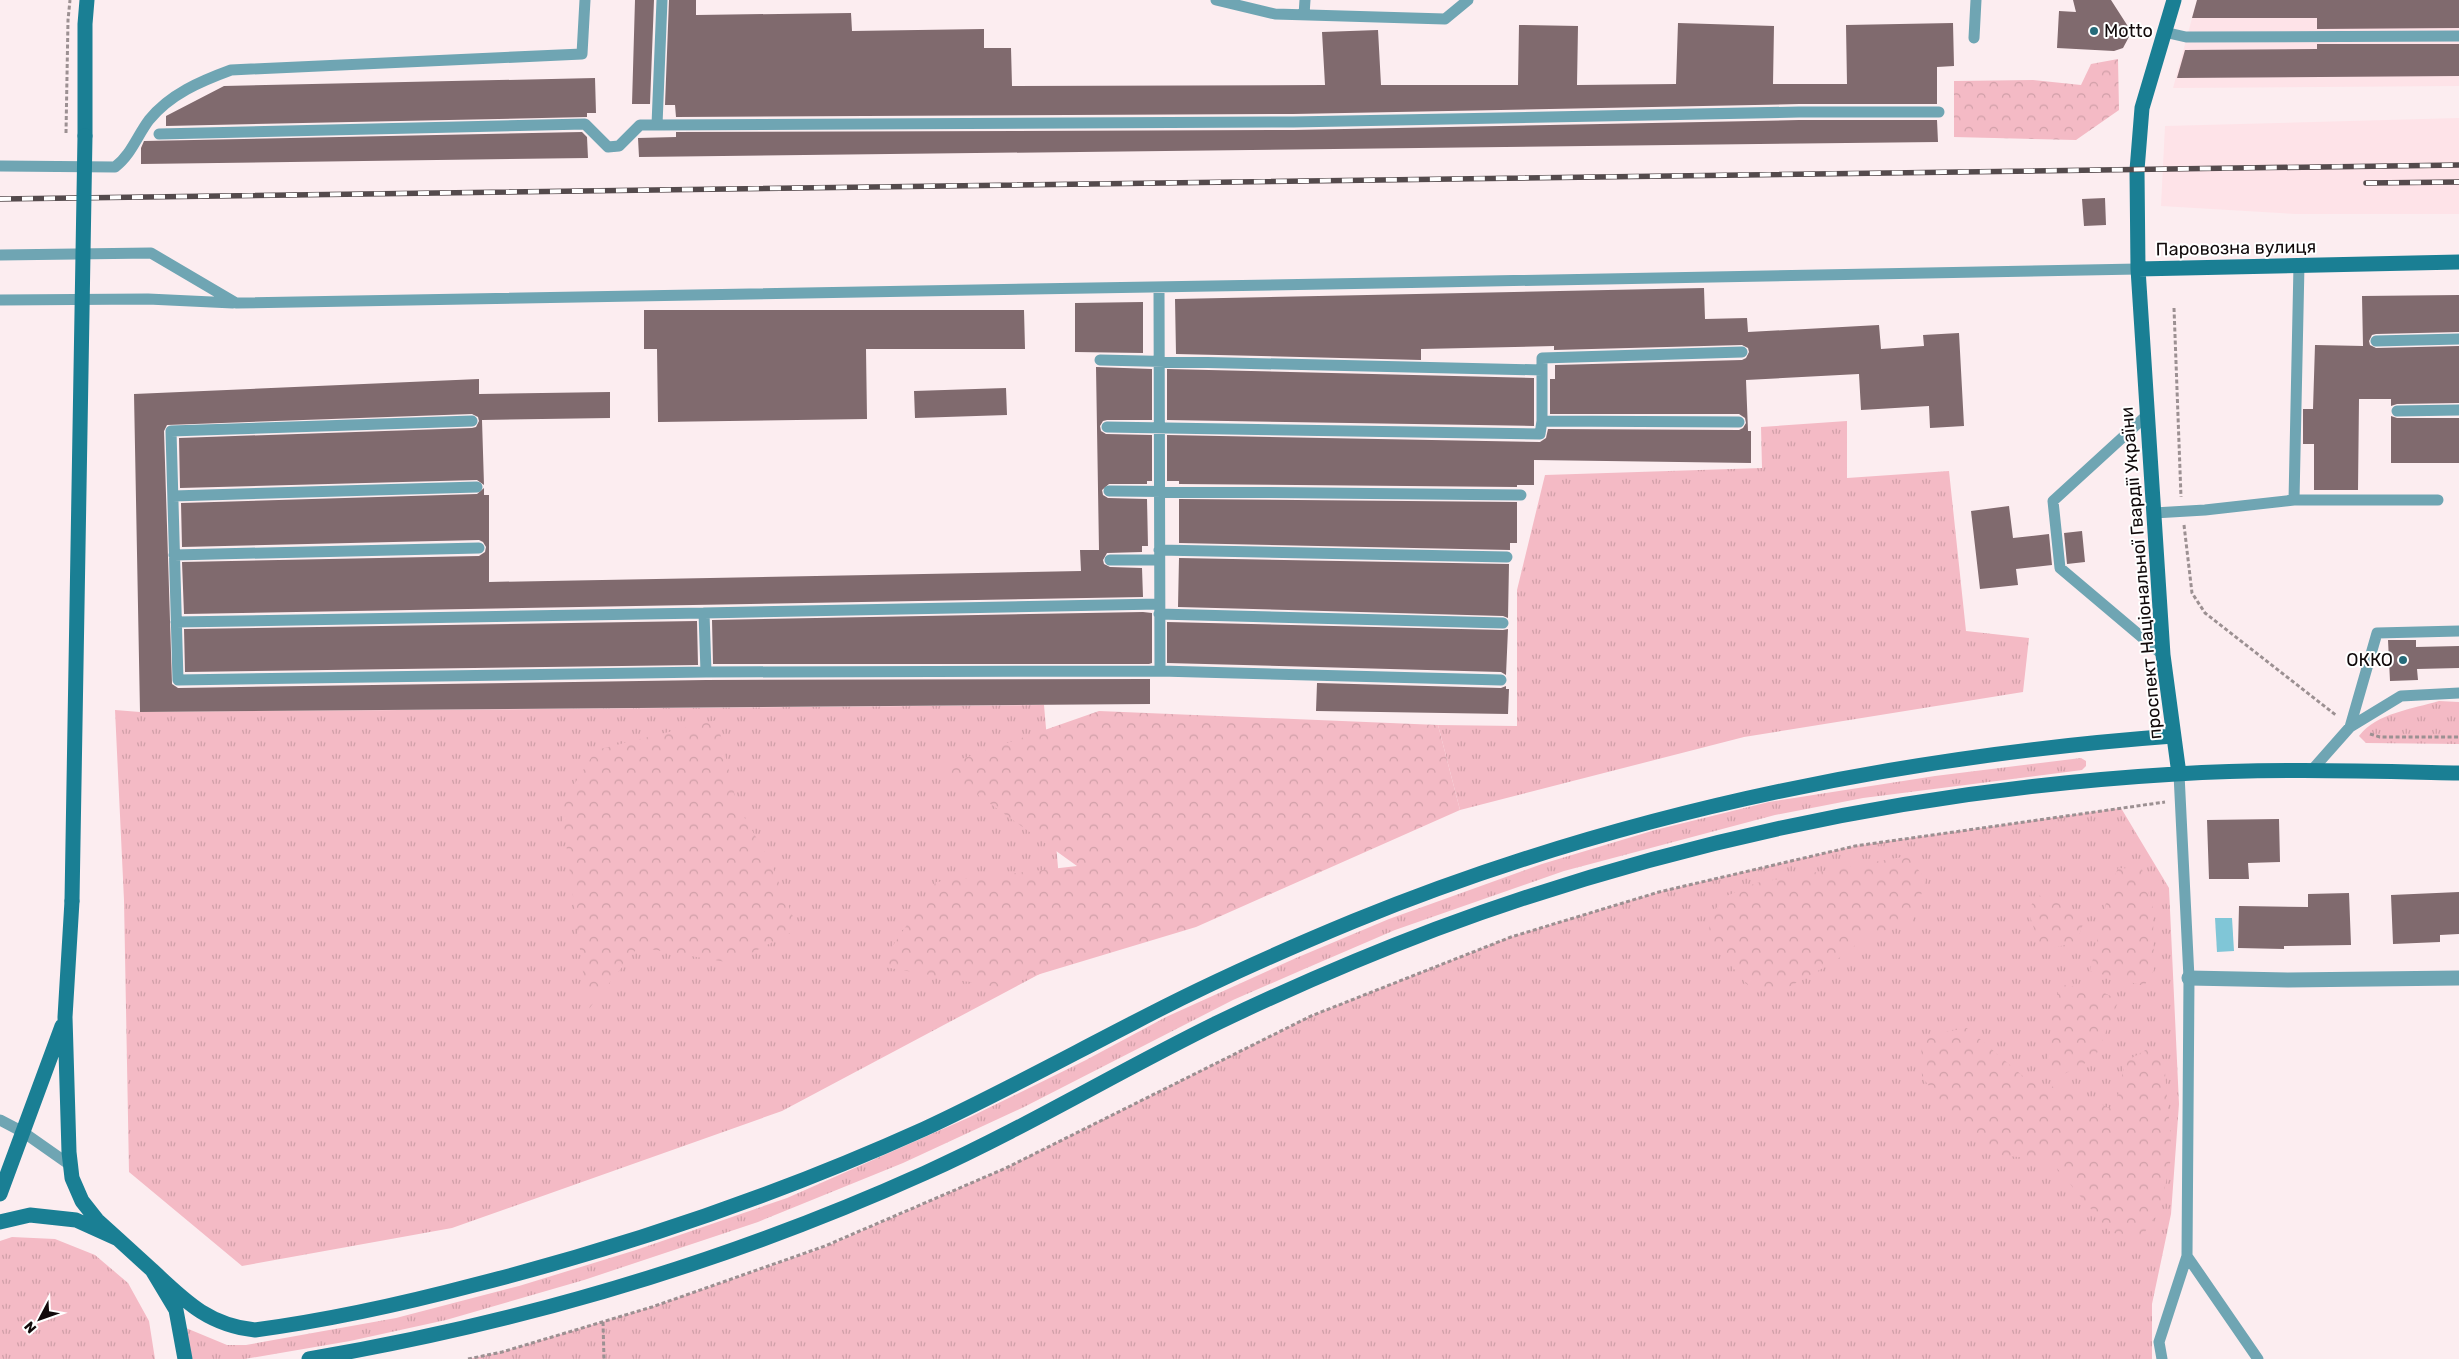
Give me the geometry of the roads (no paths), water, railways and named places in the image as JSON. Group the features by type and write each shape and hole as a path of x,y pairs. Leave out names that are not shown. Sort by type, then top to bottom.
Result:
{"street":[{"path":"87,0 85,24 85,146 72,901 65,1017 70,1165 72,1178 82,1201 97,1220 186,1301 210,1319 233,1328 255,1330 419,1299 512,1276 640,1238 750,1200 823,1172 1003,1092 1159,1010 1289,949 1460,880 1570,844 1756,794 1855,776 2054,746 2173,736"},
{"name":"Паровозна вулиця","path":"2174,0 2142,108 2137,170 2138,269 2459,262"},
{"name":"проспект Національної Гвардії України","path":"2138,269 2146,416 2163,655 2179,774"},
{"path":"308,1359 394,1344 561,1302 694,1262 812,1220 925,1173 1000,1137 1216,1024 1316,978 1432,931 1541,892 1750,834 1828,818 2058,783 2179,774 2312,770 2459,772"},
{"path":"2189,978 2288,980 2459,978"},
{"path":"0,1194 65,1017"},
{"path":"0,1222 30,1215 76,1220 118,1239"},
{"path":"152,1270 176,1310 185,1359"}],"lane":[{"path":"0,166 115,167 122,162 150,120 173,98 197,83 230,70 582,54 585,0"},
{"path":"657,125 662,0"},
{"path":"1216,0 1274,14 1445,19 1468,0"},
{"path":"1304,15 1305,0"},
{"path":"1974,38 1976,0"},
{"path":"2164,32 2186,38 2459,36"},
{"path":"158,134 585,124 608,147 619,146 640,125 1293,122 1800,112 1939,112"},
{"path":"0,254 152,253 236,303"},
{"path":"2294,500 2299,265"},
{"path":"0,300 148,299 236,303 2138,269"},
{"path":"1159,288 1160,671"},
{"path":"2376,341 2459,339"},
{"path":"1108,427 1540,434 1542,421 1542,358 1742,352"},
{"path":"1100,360 1542,370"},
{"path":"2397,411 2459,410"},
{"path":"2146,416 2053,501 2060,568 2163,655"},
{"path":"472,421 171,431 178,680 706,672 1160,671 1501,680"},
{"path":"1542,421 1739,422"},
{"path":"173,496 477,487"},
{"path":"1109,491 1521,495"},
{"path":"2154,512 2182,512 2294,500 2438,500"},
{"path":"174,556 478,548"},
{"path":"1110,560 1159,555 1507,557"},
{"path":"176,622 704,613 1159,609 1503,623"},
{"path":"704,613 706,672"},
{"path":"2350,727 2377,633 2459,631"},
{"path":"2312,770 2350,727 2401,696 2459,694"},
{"path":"2162,1359 2159,1342 2187,1256 2189,978 2179,774"},
{"path":"0,1120 24,1132 70,1165"},
{"path":"2187,1256 2258,1359"}],"water":[{"path":"2215,918 2232,918 2234,951 2217,952"}],"railway":[{"path":"0,199 2459,165"},
{"path":"2366,183 2459,182"}],"place":[{"name":"Motto","path":"2094,31"},
{"name":"ОККО","path":"2403,660"}]}
